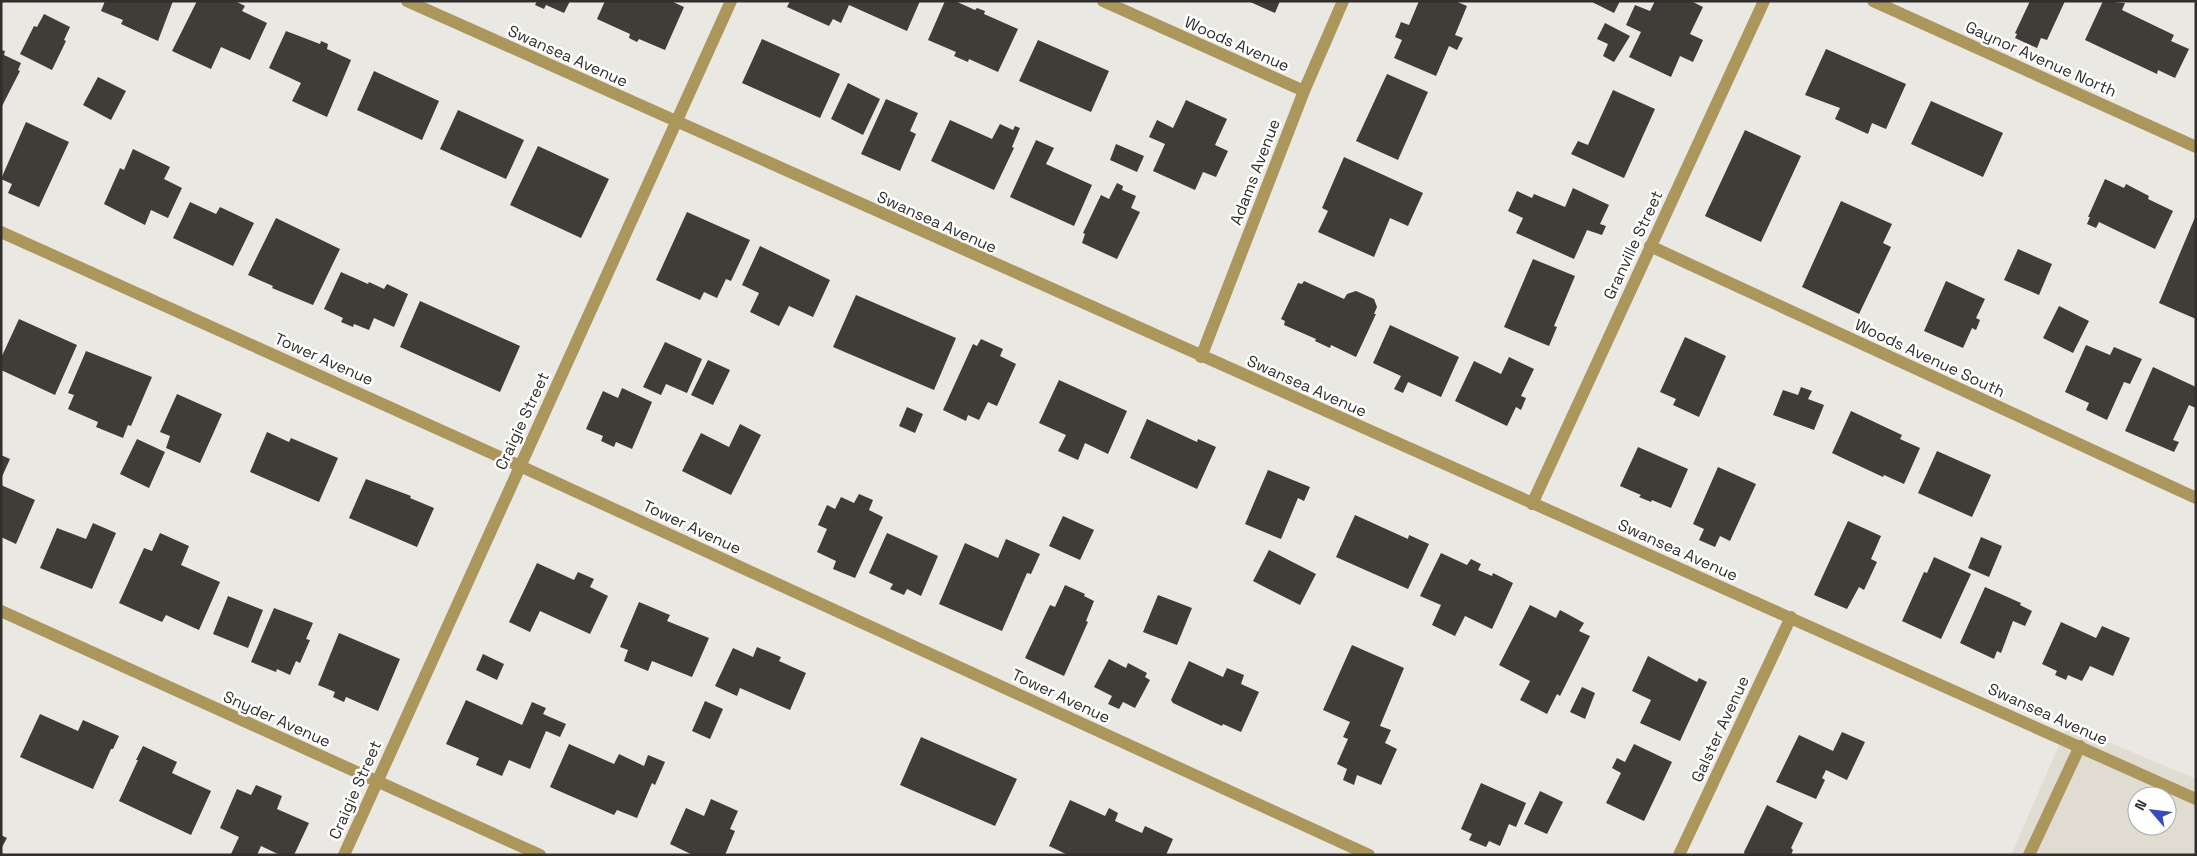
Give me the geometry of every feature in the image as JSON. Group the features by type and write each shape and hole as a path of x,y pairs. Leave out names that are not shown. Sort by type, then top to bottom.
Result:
{"street":[{"name":"Swansea Avenue","path":"407,1 677,124 1791,617 2196,799"},
{"name":"Craigie Street","path":"344,855 677,124 731,1"},
{"name":"Woods Avenue","path":"1103,1 1304,91"},
{"name":"Adams Avenue","path":"1201,357 1304,91 1343,1"},
{"name":"Granville Street","path":"1532,504 1764,1"},
{"name":"Gaynor Avenue North","path":"1873,1 2196,147"},
{"name":"Tower Avenue","path":"1,232 520,466 1368,855"},
{"name":"Woods Avenue South","path":"1650,246 2196,498"},
{"name":"Snyder Avenue","path":"1,611 540,855"},
{"name":"Galster Avenue","path":"1679,855 1791,617"},
{"path":"2028,855 2080,746"}],"shaded area":[{"path":"2068,725 2196,779 2196,855 2011,855"}],"building":[{"path":"105,1 173,1 158,41 121,24 123,20 101,11"},
{"path":"197,1 235,1 245,6 242,11 267,23 250,60 221,47 211,69 172,51"},
{"path":"537,1 570,1 564,13 546,5 544,9 535,5"},
{"path":"605,1 671,1 684,7 665,50 639,39 637,42 629,38 630,34 597,19"},
{"path":"790,1 920,1 907,31 849,5 841,23 833,19 829,26 787,7"},
{"path":"945,1 955,1 975,10 977,8 985,11 984,14 1018,29 998,72 969,59 968,62 954,56 956,52 928,40"},
{"path":"1248,1 1280,1 1275,13"},
{"path":"1419,1 1455,1 1467,6 1455,35 1463,38 1457,50 1449,46 1436,76 1394,58 1402,40 1395,37 1401,22 1409,25"},
{"path":"1590,1 1620,1 1614,13"},
{"path":"1655,1 1691,1 1703,7 1690,34 1703,40 1693,62 1680,56 1671,77 1629,57 1641,32 1626,25 1635,5 1650,11"},
{"path":"2030,1 2065,1 2047,40 2041,38 2037,48 2015,38 2017,34 2015,33"},
{"path":"2103,1 2125,3 2122,10 2174,35 2171,41 2189,49 2175,78 2158,70 2157,74 2085,40"},
{"path":"44,14 70,27 64,40 66,41 52,70 20,54 34,26 37,27"},
{"path":"1605,23 1630,36 1614,62 1603,56 1608,44 1597,39"},
{"path":"286,31 320,44 321,41 328,44 327,49 351,60 327,117 292,101 301,83 269,68"},
{"path":"762,39 840,74 820,118 742,83"},
{"path":"1038,40 1109,71 1091,112 1019,81"},
{"path":"1826,49 1906,84 1886,129 1872,123 1868,134 1835,119 1840,108 1805,95"},
{"path":"1,50 5,51 4,55 21,63 18,70 20,71 1,108"},
{"path":"374,71 439,101 422,140 357,110"},
{"path":"1387,74 1428,92 1398,160 1356,141"},
{"path":"98,77 126,91 111,120 83,105"},
{"path":"848,83 880,99 863,135 831,119"},
{"path":"1613,90 1655,109 1624,178 1571,154 1578,141 1588,145"},
{"path":"886,99 918,113 910,131 916,134 900,171 861,154"},
{"path":"1186,100 1227,119 1215,145 1228,151 1216,177 1203,172 1195,190 1153,171 1165,144 1149,137 1157,120 1173,128"},
{"path":"1931,101 2003,133 1983,177 1911,144"},
{"path":"458,110 524,140 506,179 440,149"},
{"path":"950,120 992,139 1000,124 1013,130 1015,126 1020,128 1012,147 1014,148 994,190 931,161"},
{"path":"26,122 69,142 39,207 8,193 12,184 1,179"},
{"path":"1745,130 1801,156 1761,242 1705,216"},
{"path":"1036,140 1054,148 1046,164 1092,185 1074,226 1010,197"},
{"path":"1116,144 1144,156 1137,172 1110,160"},
{"path":"538,146 609,179 581,238 510,205"},
{"path":"133,149 170,167 164,179 182,188 168,218 151,210 145,225 104,204 120,168 124,170"},
{"path":"1344,157 1423,193 1408,226 1390,218 1374,257 1318,232 1328,211 1322,208"},
{"path":"2105,179 2124,188 2126,184 2149,196 2148,199 2173,211 2155,249 2099,222 2096,228 2087,224 2090,217 2088,217"},
{"path":"1117,183 1123,186 1122,190 1136,196 1131,208 1140,212 1117,259 1082,243 1085,234 1083,233 1101,195 1109,199"},
{"path":"1573,188 1609,205 1600,224 1606,226 1602,235 1587,230 1574,259 1516,233 1523,218 1508,211 1517,191 1532,198 1534,194 1565,207"},
{"path":"1841,201 1892,224 1883,243 1891,247 1859,314 1802,287"},
{"path":"190,202 216,214 220,207 254,223 233,266 173,238"},
{"path":"687,212 750,240 731,281 726,279 717,298 704,292 700,300 656,280"},
{"path":"2196,215 2196,319 2159,303"},
{"path":"276,218 340,249 313,305 272,288 273,286 248,275"},
{"path":"760,246 830,280 813,317 789,306 779,326 750,312 759,293 742,285"},
{"path":"2018,249 2052,264 2039,295 2004,280"},
{"path":"1533,259 1575,276 1554,326 1557,327 1549,346 1504,327"},
{"path":"341,272 368,284 369,282 384,289 387,284 408,294 394,327 374,318 369,330 354,324 353,327 341,322 343,318 324,309"},
{"path":"1304,281 1344,299 1347,294 1356,291 1374,299 1377,307 1374,314 1376,314 1356,357 1331,345 1330,348 1315,341 1316,339 1284,325 1285,321 1281,319 1298,283 1302,284"},
{"path":"1946,281 1985,299 1976,318 1980,320 1976,330 1972,328 1963,348 1924,331"},
{"path":"856,295 956,338 934,390 833,347"},
{"path":"420,301 520,346 500,392 400,347"},
{"path":"2059,306 2089,321 2073,353 2043,338"},
{"path":"19,319 77,345 55,395 1,370 1,358"},
{"path":"1390,325 1459,357 1441,397 1408,382 1403,393 1394,389 1401,376 1373,363"},
{"path":"1685,337 1726,356 1699,417 1673,405 1676,399 1660,392"},
{"path":"981,339 1003,349 1000,356 1016,364 997,406 988,402 979,420 968,415 966,421 943,410 973,344 977,346"},
{"path":"665,342 702,359 687,393 666,384 661,395 643,387"},
{"path":"2086,345 2110,355 2114,347 2142,359 2130,384 2124,382 2107,420 2086,410 2089,403 2065,392"},
{"path":"86,351 152,377 131,426 128,425 123,438 96,427 98,422 68,409 74,395 68,393"},
{"path":"1509,357 1534,369 1521,396 1526,398 1521,410 1516,407 1507,426 1455,401 1474,361 1501,374"},
{"path":"708,360 730,370 713,405 691,395"},
{"path":"2153,367 2196,387 2196,408 2189,405 2173,440 2179,442 2174,452 2125,431"},
{"path":"1059,380 1127,411 1108,454 1085,443 1078,460 1058,451 1066,435 1039,423"},
{"path":"1801,387 1812,391 1808,399 1824,405 1814,430 1773,415 1783,390 1798,395"},
{"path":"622,388 652,402 632,449 616,442 614,447 601,441 603,436 586,429 603,391 618,398"},
{"path":"177,394 222,414 200,463 166,448 170,436 160,432"},
{"path":"907,407 923,414 915,433 899,426"},
{"path":"1851,411 1902,435 1900,439 1920,448 1904,484 1884,475 1883,477 1832,453"},
{"path":"1147,419 1197,442 1198,439 1216,447 1197,489 1130,458"},
{"path":"740,424 761,435 731,495 682,471 701,433 729,447"},
{"path":"267,432 289,442 291,438 338,458 319,502 250,472"},
{"path":"137,439 165,452 149,488 120,474"},
{"path":"1638,447 1688,469 1671,508 1639,497 1641,495 1620,486"},
{"path":"1937,451 1991,475 1972,517 1918,493"},
{"path":"1,455 10,459 1,479"},
{"path":"1718,467 1756,484 1730,541 1720,536 1715,547 1699,540 1704,529 1693,524"},
{"path":"1268,470 1310,487 1304,501 1298,498 1281,539 1245,524"},
{"path":"366,479 411,496 410,498 434,508 417,547 349,518"},
{"path":"1,485 35,500 16,544 1,537"},
{"path":"859,494 873,500 869,510 883,517 855,578 833,569 836,561 817,552 827,529 818,525 827,505 835,509 841,497 854,503"},
{"path":"1355,515 1408,539 1409,535 1429,544 1408,589 1336,557"},
{"path":"1063,516 1094,530 1080,560 1049,546"},
{"path":"1848,521 1881,536 1871,559 1877,562 1864,590 1859,587 1847,609 1814,595"},
{"path":"93,523 116,533 92,589 40,568 57,528 86,539"},
{"path":"160,533 189,546 181,565 220,582 199,630 166,615 162,622 119,603 144,548 152,551"},
{"path":"887,533 938,556 921,596 907,589 904,595 890,589 893,584 869,573"},
{"path":"1981,537 2002,546 1989,577 1968,568"},
{"path":"1006,539 1040,554 1031,574 1027,573 1002,631 939,604 965,543 998,558"},
{"path":"1269,550 1316,574 1300,605 1253,581"},
{"path":"1441,553 1467,565 1471,559 1481,564 1478,570 1492,576 1493,573 1513,583 1492,629 1465,616 1455,636 1432,625 1441,605 1420,596"},
{"path":"1934,557 1971,574 1941,639 1902,621 1924,572 1927,573"},
{"path":"537,563 574,580 578,572 594,579 590,587 608,596 590,634 540,611 530,632 509,622"},
{"path":"1065,585 1085,594 1084,596 1094,601 1086,621 1088,622 1064,676 1025,658 1050,605 1055,607"},
{"path":"1985,587 2021,603 2020,605 2032,611 2025,626 2013,621 2001,653 1997,651 1994,659 1960,643"},
{"path":"1158,595 1192,608 1177,645 1143,632"},
{"path":"228,596 263,610 248,648 213,634"},
{"path":"639,602 670,615 667,621 709,638 692,677 652,661 648,671 624,661 628,650 620,647"},
{"path":"1530,605 1556,618 1560,610 1584,623 1579,631 1590,636 1560,696 1557,694 1547,714 1520,700 1530,681 1499,665"},
{"path":"274,608 313,623 306,639 310,640 300,663 296,661 290,675 277,669 276,672 251,662"},
{"path":"2061,622 2096,638 2102,626 2130,638 2113,676 2090,666 2082,681 2068,675 2066,680 2055,675 2057,671 2042,664"},
{"path":"339,633 400,659 378,711 346,697 344,702 333,697 335,692 318,685"},
{"path":"1352,645 1404,668 1380,726 1391,730 1385,743 1397,749 1381,785 1357,775 1354,785 1343,780 1347,769 1337,764 1348,739 1343,737 1350,722 1323,710"},
{"path":"757,647 781,657 779,661 806,673 790,710 740,688 737,696 715,686 733,648 753,657"},
{"path":"483,654 504,664 497,680 476,670"},
{"path":"1648,656 1697,682 1699,678 1707,682 1680,741 1640,723 1651,700 1632,691"},
{"path":"1109,659 1126,668 1128,663 1147,673 1145,677 1150,680 1135,708 1123,702 1119,709 1108,704 1112,696 1094,687"},
{"path":"1189,661 1223,677 1227,668 1244,675 1241,684 1259,692 1241,732 1223,724 1222,726 1173,703 1171,700"},
{"path":"1582,687 1595,693 1585,719 1570,712"},
{"path":"466,700 522,725 532,702 546,708 543,714 566,724 560,737 546,731 530,769 509,760 502,776 476,765 479,758 446,744"},
{"path":"705,701 723,709 710,739 692,731"},
{"path":"40,714 78,731 83,720 119,736 93,789 20,757"},
{"path":"1842,732 1865,742 1847,780 1826,770 1822,778 1825,780 1816,799 1776,782 1799,735 1833,751"},
{"path":"921,737 1017,779 995,826 900,785"},
{"path":"569,744 614,764 619,754 644,766 648,755 665,762 655,785 652,783 637,818 617,810 614,815 550,787"},
{"path":"1634,744 1672,762 1644,821 1606,803 1621,773 1612,768 1617,758 1625,762"},
{"path":"143,746 177,762 172,773 211,791 191,835 119,801"},
{"path":"1481,783 1526,803 1516,827 1509,824 1500,846 1489,841 1486,847 1469,840 1472,834 1461,829"},
{"path":"256,785 282,796 277,809 309,823 294,855 280,855 261,846 257,855 231,854 239,837 220,828 237,789 251,795"},
{"path":"1540,791 1563,802 1547,834 1524,824"},
{"path":"711,799 738,811 730,829 735,831 725,855 693,855 670,844 686,808 704,816"},
{"path":"1070,800 1105,816 1109,808 1118,813 1115,821 1142,833 1145,826 1173,839 1166,855 1068,855 1049,846"},
{"path":"1767,805 1803,823 1791,848 1793,850 1791,855 1745,855 1744,852"},
{"path":"1,835 7,838 1,849"}]}
